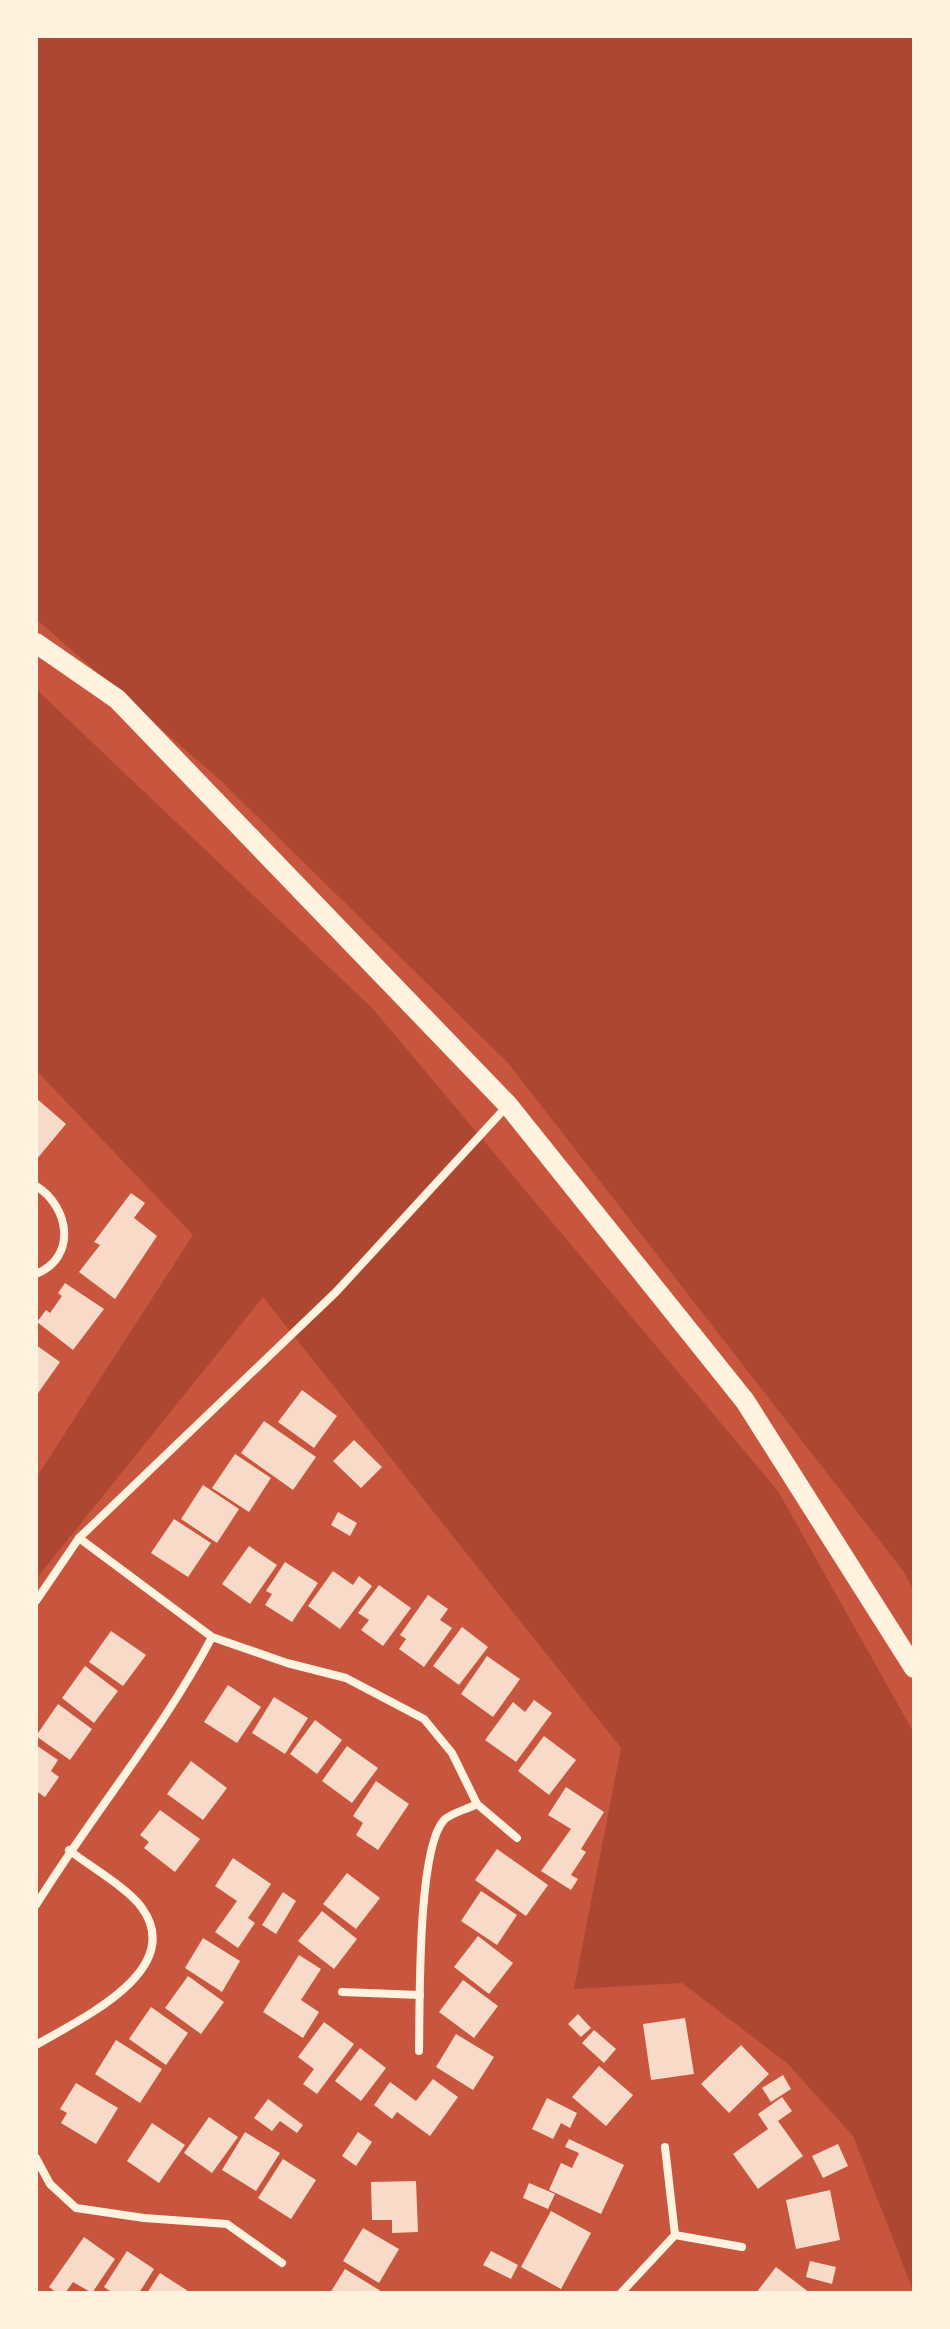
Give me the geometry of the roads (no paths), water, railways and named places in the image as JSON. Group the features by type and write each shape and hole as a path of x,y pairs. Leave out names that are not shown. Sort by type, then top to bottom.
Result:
{"main road":[{"path":"36,643 117,699 508,1105 745,1401 914,1668"}],"street":[{"path":"36,1601 79,1538 336,1292 508,1105"},
{"path":"36,1186 59,1206 65,1235 53,1263 36,1274"},
{"path":"79,1538 212,1637 287,1663 346,1678 424,1719 452,1753 477,1804 517,1838"},
{"path":"36,1905 69,1850 183,1692 212,1637"},
{"path":"419,2051 422,1936 433,1841 445,1819 477,1804"},
{"path":"36,2045 112,2000 136,1979 152,1944 151,1925 141,1906 69,1850"},
{"path":"342,1992 420,1995"},
{"path":"621,2293 675,2235 665,2147"},
{"path":"36,2158 50,2184 76,2208 144,2218 227,2224 282,2263"},
{"path":"675,2235 742,2247"}]}
